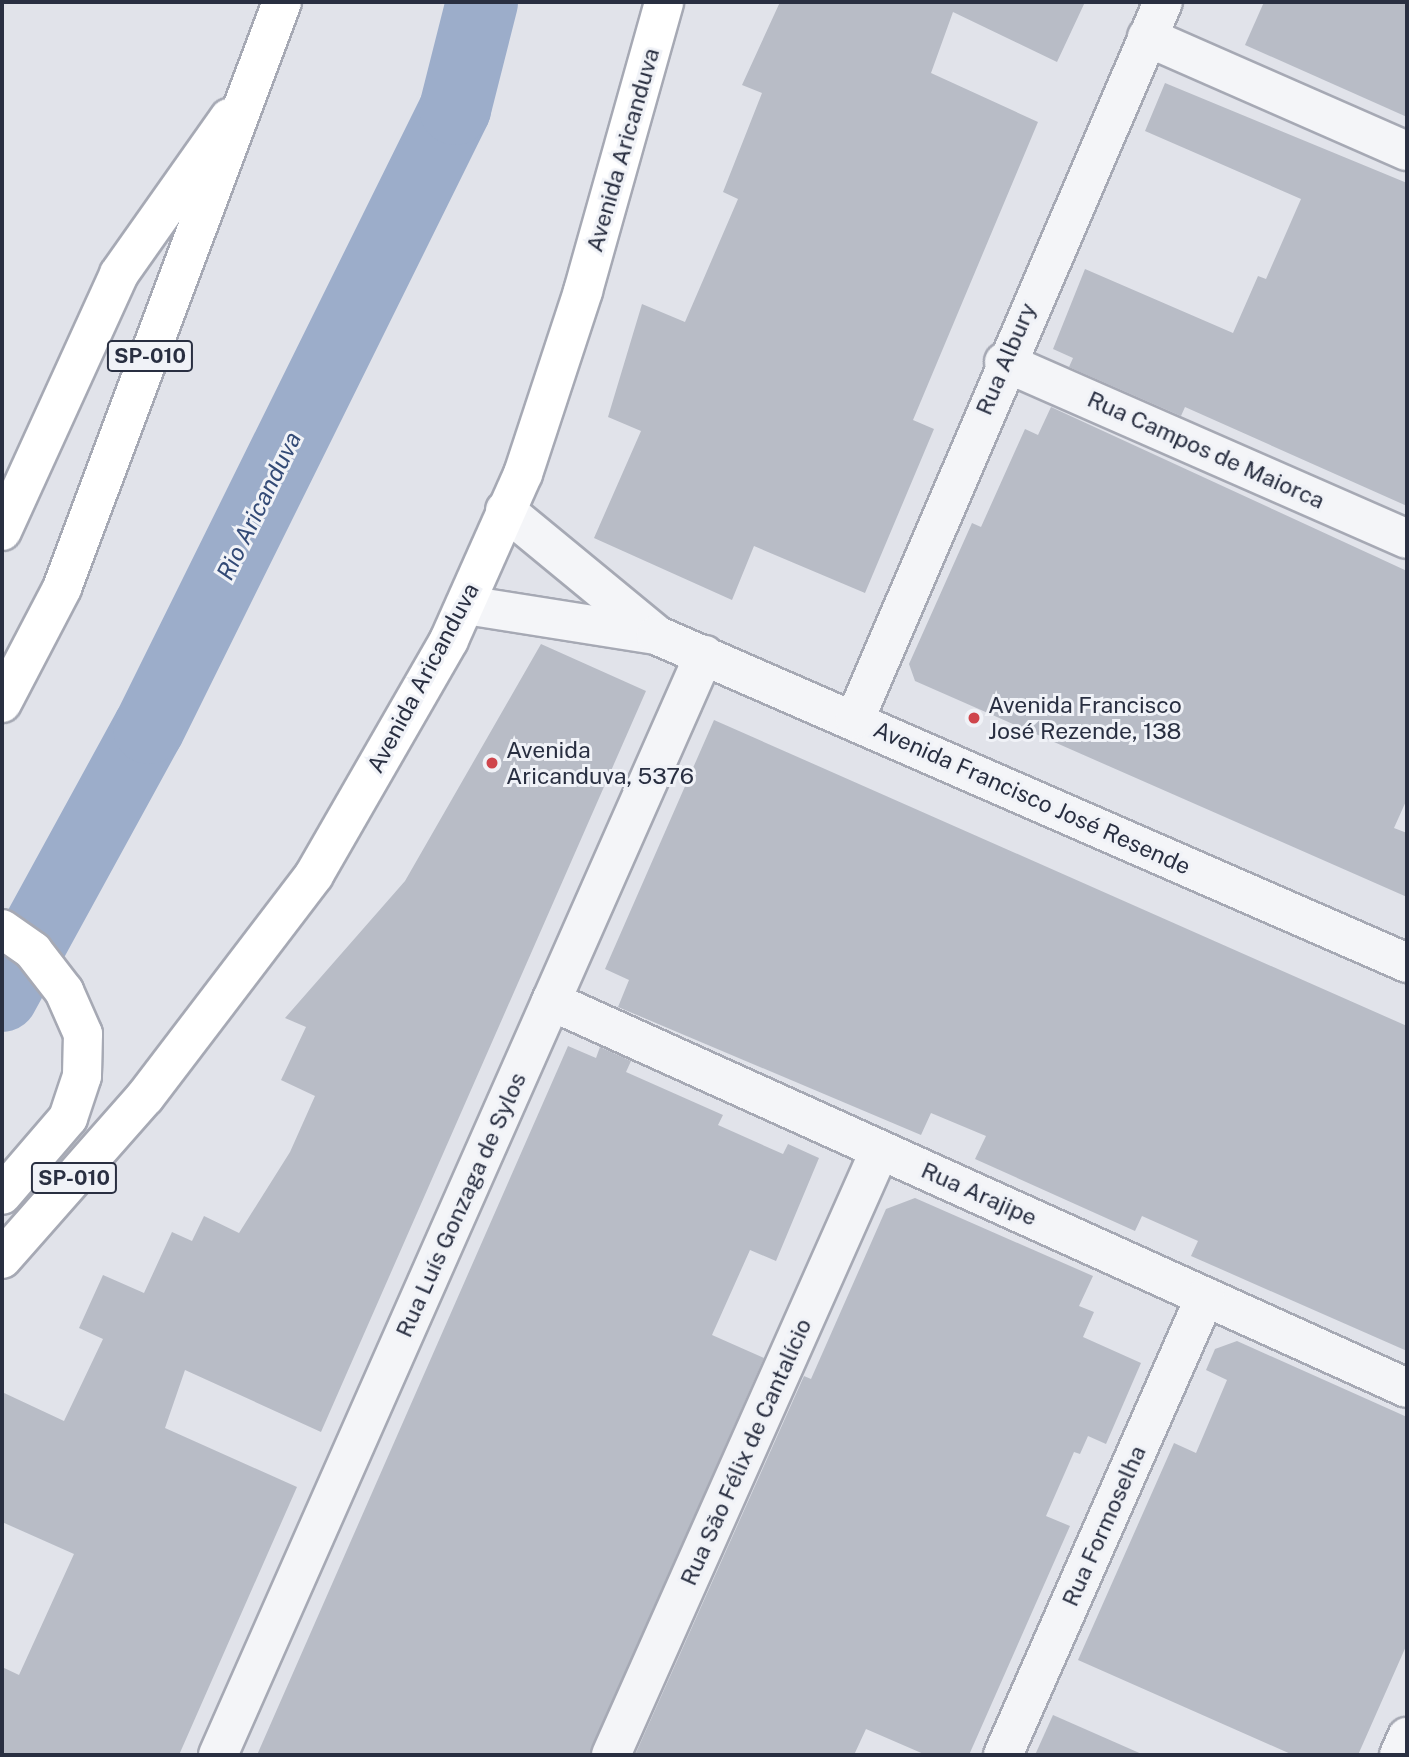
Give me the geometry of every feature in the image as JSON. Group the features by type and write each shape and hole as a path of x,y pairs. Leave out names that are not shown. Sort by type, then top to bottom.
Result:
{"highway":[{"name":"SP-010","path":"2,703 62,588 282,2"},
{"name":"Avenida Aricanduva","path":"2,1259 145,1097 314,875 466,605 505,510 583,291 664,2"},
{"path":"2,531 119,274 205,143 245,101"},
{"path":"2,929 33,951 64,991 83,1034 82,1076 68,1118 2,1195"}],"street":[{"name":"Rua Albury","path":"855,719 1004,362 1163,2"},
{"path":"1147,37 1407,151"},
{"name":"Rua Campos de Maiorca","path":"1004,362 1407,539"},
{"name":"Avenida Francisco José Resende","path":"505,510 656,635"},
{"name":"Avenida Francisco José Resende","path":"466,605 656,635 855,719 1407,963"},
{"name":"Rua Luís Gonzaga de Sylos","path":"218,1755 704,655"},
{"name":"Rua Arajipe","path":"551,1001 1407,1388"},
{"name":"Rua São Félix de Cantalício","path":"611,1755 880,1150"},
{"name":"Rua Formoselha","path":"1003,1755 1205,1297"},
{"path":"1399,1755 1407,1737"}],"building":[{"path":"780,2 1085,2 1057,62 953,12 931,73 1038,122 913,420 934,429 865,593 754,546 732,600 594,538 641,431 608,417 642,304 685,322 738,199 723,192 762,93 742,85"},
{"path":"1264,2 1407,2 1407,117 1245,45"},
{"path":"1165,83 1407,183 1407,506 1185,407 1181,416 1069,367 1073,358 1053,349 1085,269 1233,333 1258,276 1266,279 1301,199 1145,131"},
{"path":"1051,407 1407,571 1407,799 1394,828 1407,833 1407,897 915,681 909,664 972,523 981,527 1025,429 1038,435"},
{"path":"541,644 646,691 321,1432 185,1370 165,1428 297,1487 179,1755 2,1755 2,1667 19,1675 74,1554 2,1522 2,1392 64,1421 103,1339 79,1328 103,1275 144,1293 172,1232 192,1241 204,1216 239,1233 290,1152 315,1096 281,1080 306,1027 285,1018 405,881"},
{"path":"714,720 1407,1026 1407,1351 1191,1256 1198,1241 1142,1216 1135,1231 975,1159 986,1136 931,1113 921,1135 618,1007 629,980 605,969"},
{"path":"568,1046 596,1058 600,1047 631,1061 626,1072 723,1115 718,1125 783,1154 788,1144 819,1158 776,1261 750,1250 712,1335 764,1358 589,1755 257,1755"},
{"path":"915,1198 1093,1276 1079,1306 1094,1312 1083,1337 1141,1363 1106,1444 1088,1436 1080,1454 1074,1452 1046,1516 1070,1526 969,1755 926,1755 866,1729 854,1755 635,1755 804,1376 811,1379 886,1209"},
{"path":"1237,1341 1407,1417 1407,1644 1358,1755 1293,1755 1078,1660 1174,1443 1196,1453 1227,1380 1206,1370 1215,1349"},
{"path":"1053,1715 1144,1755 1035,1755"}],"waterway":[{"name":"Rio Aricanduva","path":"2,996 149,728 455,109 482,2"}],"place":[{"name":"Avenida Francisco José Rezende, 138","path":"974,718"},
{"name":"Avenida Aricanduva, 5376","path":"492,763"}]}
